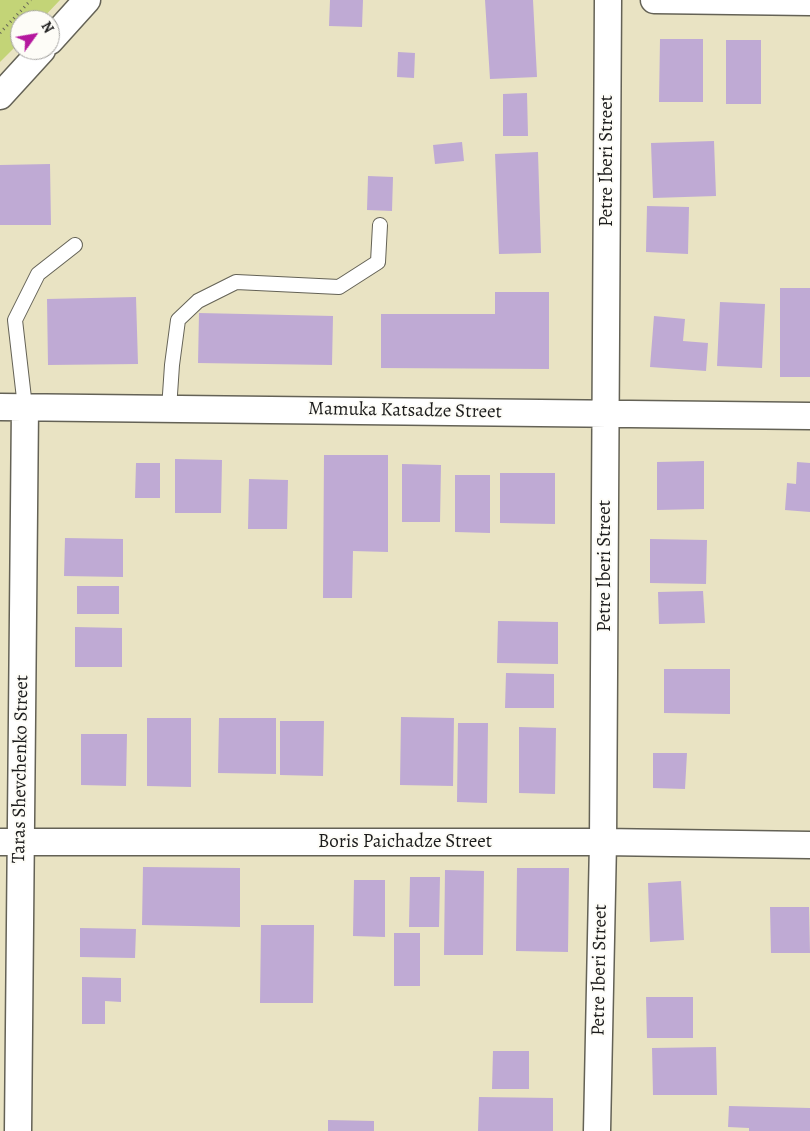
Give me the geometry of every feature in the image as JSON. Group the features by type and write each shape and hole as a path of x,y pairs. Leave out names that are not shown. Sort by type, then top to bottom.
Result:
{"street":[{"path":"60,30 87,0"},
{"name":"Petre Iberi Street","path":"597,1131 603,842 608,0"},
{"path":"654,0 810,2"},
{"path":"0,96 33,60"},
{"name":"Mamuka Katsadze Street","path":"12,407 810,416"},
{"name":"Taras Shevchenko Street","path":"12,407 10,842 18,1131"},
{"name":"Boris Paichadze Street","path":"10,842 810,844"}],"lane":[{"path":"169,409 178,320 198,301 236,282 339,287 378,262 380,225"},
{"path":"12,407 16,320 38,274 74,245"}],"path":[{"path":"0,33 31,0"}],"green space":[{"path":"0,0 60,0 50,10 10,10 10,52 0,62"}],"building":[{"path":"330,0 363,0 362,27 329,26"},
{"path":"485,0 533,0 537,77 490,79"},
{"path":"660,39 703,39 703,102 659,102"},
{"path":"726,40 761,40 761,104 726,104"},
{"path":"398,52 415,53 414,78 397,77"},
{"path":"527,93 528,136 503,136 503,94"},
{"path":"714,141 716,196 653,198 651,143"},
{"path":"462,142 464,161 435,164 433,145"},
{"path":"538,152 541,253 499,254 495,154"},
{"path":"50,164 51,225 0,225 0,165"},
{"path":"368,176 393,177 392,211 367,210"},
{"path":"647,206 689,207 688,254 646,252"},
{"path":"780,288 810,288 810,377 780,377"},
{"path":"495,292 549,292 549,369 381,368 381,314 495,314"},
{"path":"136,297 138,364 48,365 47,299"},
{"path":"720,302 765,304 762,368 717,366"},
{"path":"199,313 333,316 332,365 198,363"},
{"path":"654,316 685,319 683,341 708,343 706,371 650,367"},
{"path":"324,455 388,455 388,552 353,551 352,598 323,598"},
{"path":"175,459 222,460 221,513 175,513"},
{"path":"704,461 704,509 657,510 657,462"},
{"path":"797,462 810,463 810,512 785,510 787,483 796,484"},
{"path":"136,463 160,463 160,498 135,498"},
{"path":"402,464 441,465 440,522 402,522"},
{"path":"500,473 555,473 555,524 500,523"},
{"path":"455,475 490,475 490,533 455,532"},
{"path":"249,479 288,480 287,529 248,529"},
{"path":"65,538 123,539 123,577 64,576"},
{"path":"650,539 707,540 706,584 650,583"},
{"path":"77,586 119,586 119,614 77,614"},
{"path":"703,591 705,623 659,624 658,592"},
{"path":"498,621 558,622 558,664 497,663"},
{"path":"75,627 122,628 122,667 75,667"},
{"path":"664,669 730,669 730,714 664,713"},
{"path":"506,673 554,674 554,708 505,708"},
{"path":"401,717 454,718 453,786 400,785"},
{"path":"147,718 191,718 191,787 147,786"},
{"path":"219,718 276,718 276,774 218,773"},
{"path":"280,721 324,721 323,776 280,775"},
{"path":"458,723 488,723 487,803 457,802"},
{"path":"519,727 556,728 555,794 519,793"},
{"path":"81,734 127,734 126,786 81,785"},
{"path":"653,753 687,753 685,789 653,788"},
{"path":"143,867 240,868 240,927 142,925"},
{"path":"517,868 569,868 568,952 516,951"},
{"path":"445,870 484,871 483,955 444,955"},
{"path":"410,877 440,877 439,927 409,927"},
{"path":"354,880 385,880 385,937 353,936"},
{"path":"681,881 684,940 650,942 648,883"},
{"path":"770,907 809,907 810,953 771,953"},
{"path":"261,925 314,925 313,1003 260,1003"},
{"path":"80,928 136,929 135,958 80,957"},
{"path":"394,933 420,933 420,986 394,986"},
{"path":"82,977 121,978 121,1002 105,1001 105,1024 82,1024"},
{"path":"646,997 693,997 693,1038 647,1038"},
{"path":"716,1047 717,1095 653,1095 652,1048"},
{"path":"493,1051 529,1051 529,1089 492,1089"},
{"path":"479,1097 553,1098 553,1131 478,1131"},
{"path":"729,1106 810,1108 810,1131 749,1131 749,1128 728,1127"},
{"path":"328,1120 374,1121 374,1131 328,1131"}]}
